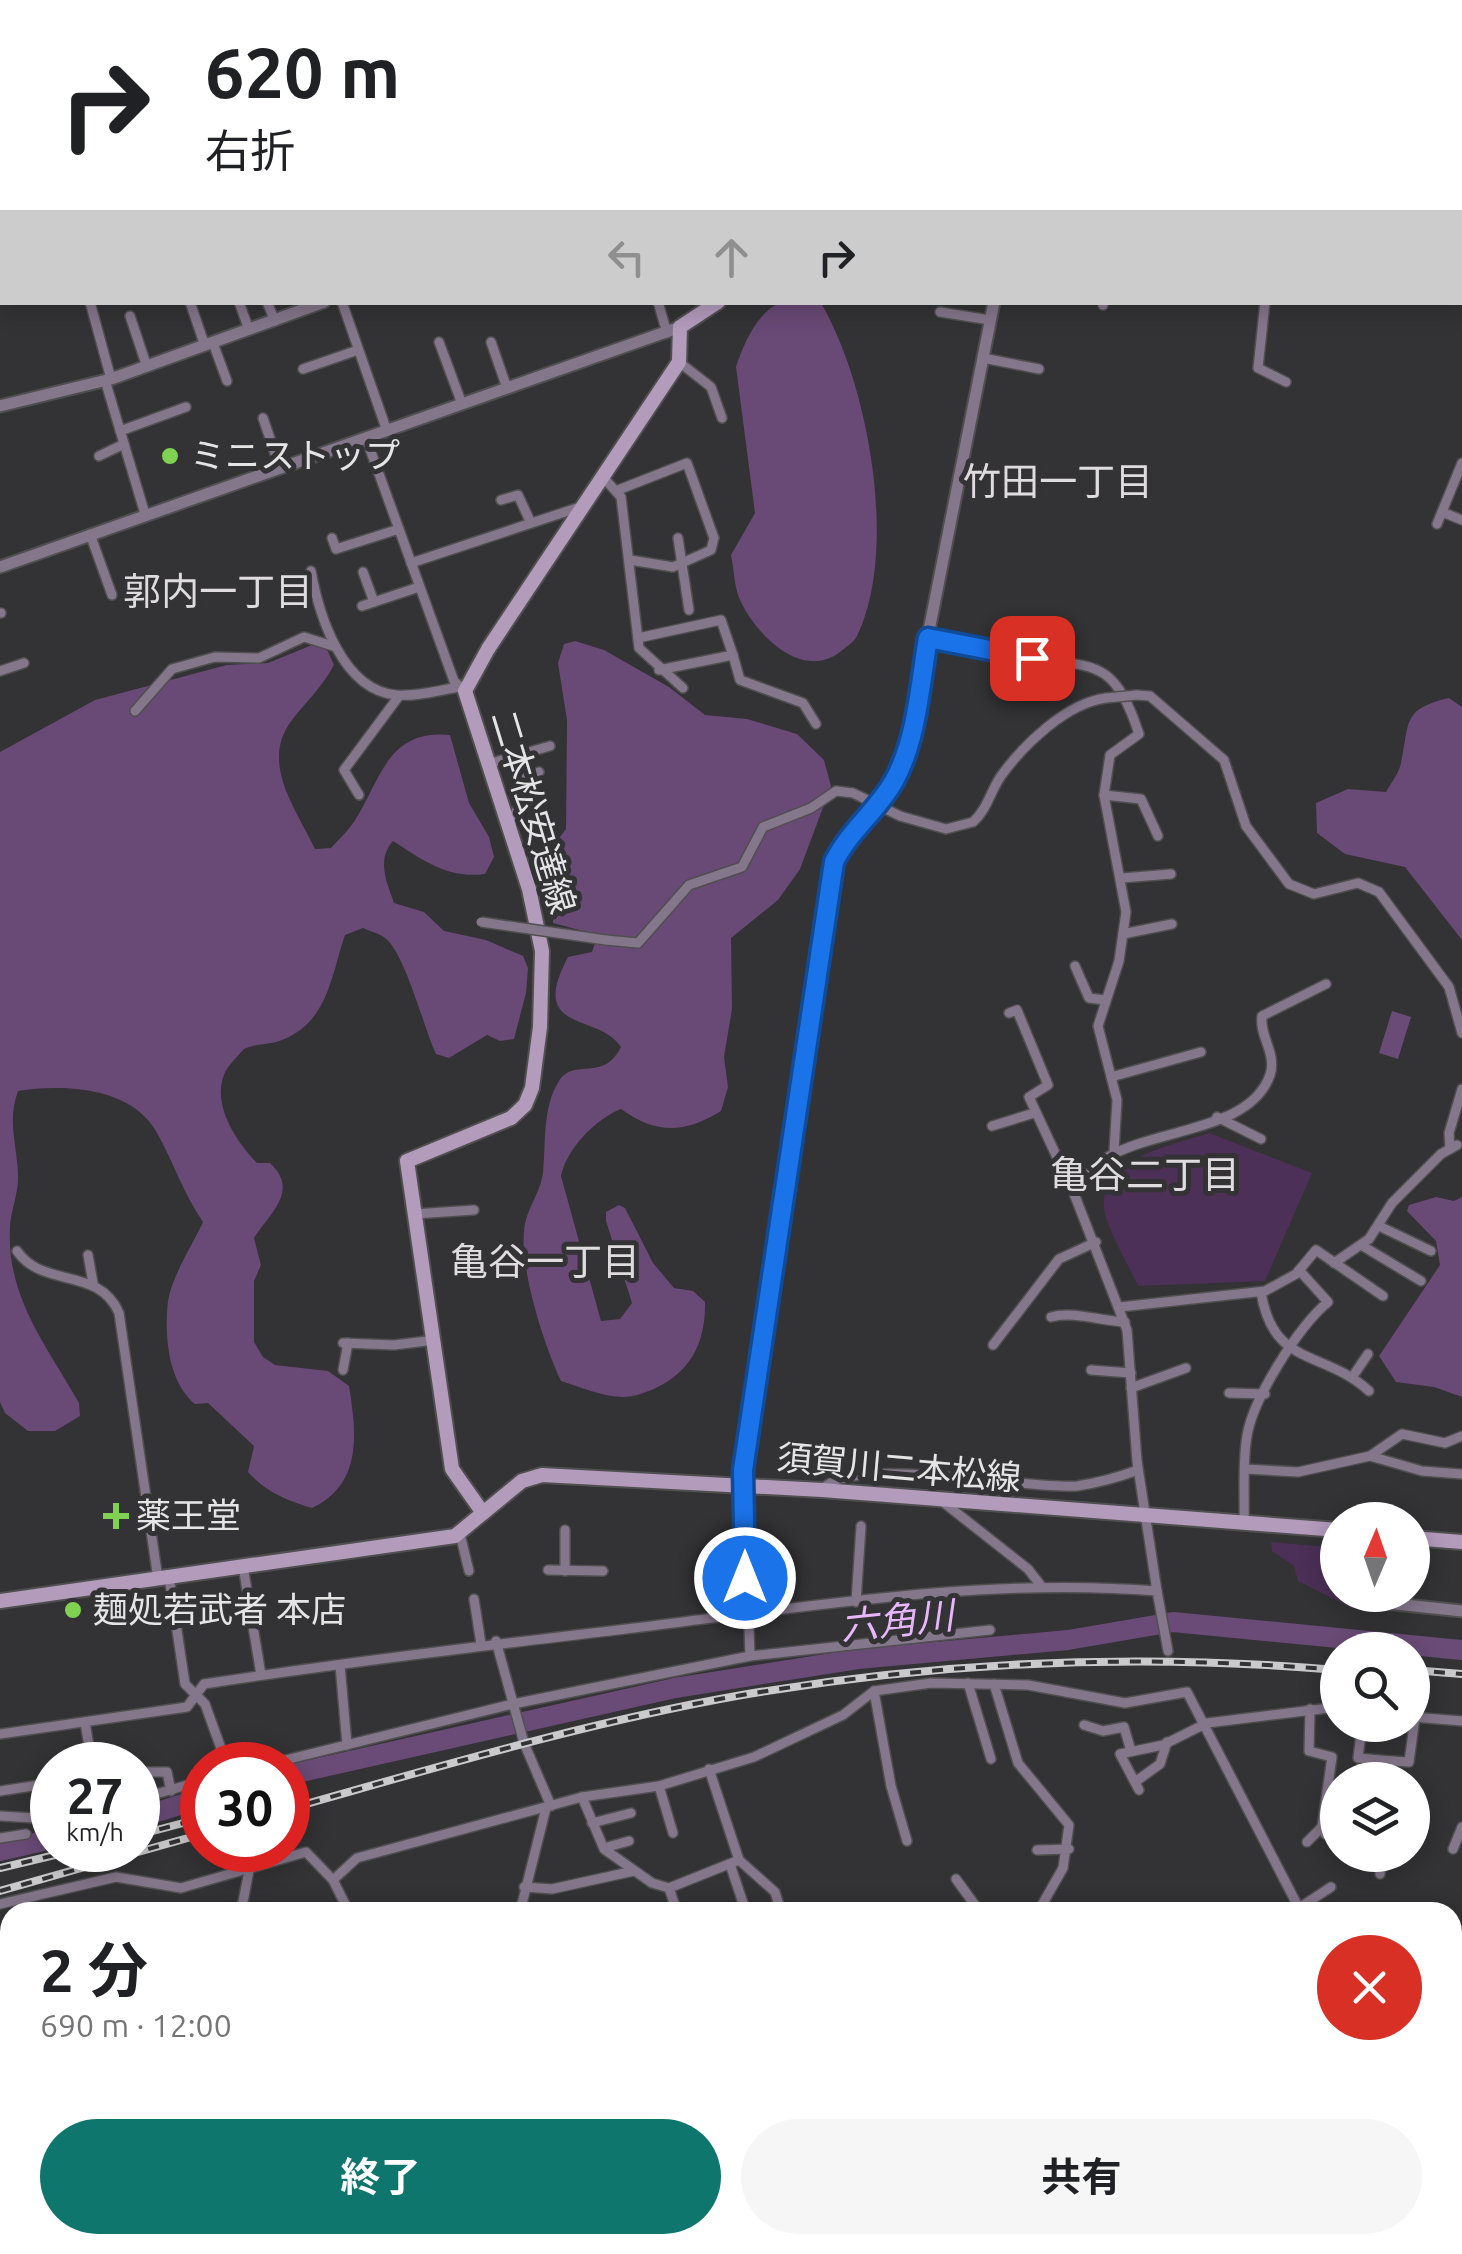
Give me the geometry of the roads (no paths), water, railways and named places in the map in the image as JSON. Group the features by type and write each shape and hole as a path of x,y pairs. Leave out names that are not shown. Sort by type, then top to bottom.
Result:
{"main road":[{"path":"679,362 673,330 713,305"},
{"name":"二本松安達線","path":"483,1513 452,1469 407,1166 410,1157 512,1118 525,1105 532,1088 540,1027 542,951 509,828 462,689 679,362"},
{"name":"須賀川二本松線","path":"460,1534 522,1481 537,1476 822,1490 1320,1531"},
{"path":"0,1601 460,1534"},
{"path":"1430,1539 1462,1542"}],"street":[{"path":"91,305 120,431 145,514"},
{"path":"191,305 227,381"},
{"path":"240,305 249,330"},
{"path":"268,305 275,321"},
{"path":"0,406 108,380 316,305"},
{"path":"343,305 386,430"},
{"path":"0,567 673,330 660,305"},
{"path":"750,1656 744,1486 750,1416 834,862 899,770 993,305"},
{"path":"1264,305 1258,368 1286,382"},
{"path":"940,312 990,320"},
{"path":"130,316 147,367"},
{"path":"439,342 462,404"},
{"path":"491,342 507,388"},
{"path":"303,369 358,350"},
{"path":"983,358 1039,369"},
{"path":"679,362 712,386 722,418"},
{"path":"120,431 186,407"},
{"path":"262,418 280,468"},
{"path":"311,571 317,606 336,647 374,688 399,696 462,689 419,587 366,438"},
{"path":"98,456 124,444"},
{"path":"1437,524 1462,463"},
{"path":"618,490 688,464 699,506 714,538 711,550 665,568 630,560"},
{"path":"603,476 618,490 642,654 682,688"},
{"path":"501,500 518,495 530,521"},
{"path":"411,564 583,506"},
{"path":"1442,512 1462,520"},
{"path":"332,538 336,549 399,530"},
{"path":"90,534 112,595"},
{"path":"678,538 689,610"},
{"path":"363,572 374,602"},
{"path":"362,606 419,587"},
{"path":"638,638 721,620 744,683 795,694 816,724"},
{"path":"135,710 163,678 187,663 216,656 259,658 304,637 336,647"},
{"path":"928,638 1022,657 1072,659 1106,675 1129,702 1139,734 1110,755 1104,795 1122,878 1123,934 1098,1026 1118,1108 1114,1152"},
{"path":"659,670 733,655"},
{"path":"0,671 24,663"},
{"path":"359,796 344,770 399,696"},
{"path":"481,922 638,943 688,886 742,868 764,827 811,808 836,790 900,816 946,829 973,822 1002,775 1031,743 1081,704 1106,698 1150,696 1224,760 1246,826 1289,884 1314,894 1358,883 1379,892 1448,986 1462,1033"},
{"path":"488,764 550,746"},
{"path":"509,828 518,808 518,782 539,772"},
{"path":"1104,795 1142,799 1158,836"},
{"path":"1122,878 1170,874"},
{"path":"1123,934 1172,924"},
{"path":"1075,966 1089,998 1105,1000"},
{"path":"1075,1196 1090,1169 1114,1152 1140,1147 1248,1104 1269,1079 1273,1058 1262,1016 1326,984"},
{"path":"1008,1013 1017,1010 1048,1085 1030,1094 1034,1112 1096,1242 1125,1322 1143,1516 1168,1651"},
{"path":"1111,1077 1201,1052"},
{"path":"1334,1264 1361,1245 1379,1226 1392,1203 1454,1147 1448,1133 1462,1089"},
{"path":"992,1126 1034,1112"},
{"path":"1217,1117 1261,1138"},
{"path":"414,1214 474,1210"},
{"path":"1379,1226 1431,1251"},
{"path":"993,1345 1059,1259 1096,1242"},
{"path":"1361,1245 1422,1281"},
{"path":"1120,1307 1261,1292 1299,1270 1316,1250 1383,1296"},
{"path":"17,1251 42,1271 93,1284 105,1291 120,1314 164,1578 186,1684 205,1704 219,1742"},
{"path":"88,1254 93,1284"},
{"path":"1244,1524 1246,1437 1306,1320 1328,1302 1299,1270"},
{"path":"1261,1292 1264,1314 1288,1350 1353,1376 1369,1391"},
{"path":"1052,1317 1064,1313 1093,1321 1125,1322"},
{"path":"343,1370 345,1343 394,1345 434,1340"},
{"path":"1353,1376 1368,1354"},
{"path":"1131,1388 1186,1368"},
{"path":"1091,1370 1131,1373"},
{"path":"1229,1394 1265,1394"},
{"path":"1246,1469 1298,1472 1370,1456 1402,1434 1445,1443 1462,1436"},
{"path":"1370,1456 1422,1471 1462,1474"},
{"path":"822,1490 828,1482 841,1479 896,1475 1076,1486 1138,1470"},
{"path":"943,1502 1028,1569 1042,1587"},
{"path":"856,1602 861,1526"},
{"path":"565,1530 565,1570"},
{"path":"460,1534 470,1571"},
{"path":"243,1566 261,1675"},
{"path":"548,1570 603,1571"},
{"path":"0,1734 187,1707 204,1684 496,1642 746,1612 1042,1587 1157,1591"},
{"path":"474,1600 481,1644"},
{"path":"1430,1608 1462,1611"},
{"path":"310,1754 512,1704 750,1656 990,1630"},
{"path":"496,1642 524,1743 548,1806 522,1902"},
{"path":"340,1665 347,1745"},
{"path":"968,1683 991,1758"},
{"path":"333,1880 356,1858 582,1797 659,1786 754,1757 820,1726 874,1691 968,1683 1056,1687 1124,1704 1187,1692 1207,1723 1296,1902"},
{"path":"994,1684 1018,1764 1066,1819 1069,1849 1055,1888 1045,1902"},
{"path":"874,1691 890,1786 907,1840"},
{"path":"1167,1742 1160,1764 1137,1786 1120,1754 1167,1742 1207,1723 1320,1708"},
{"path":"1307,1842 1323,1830 1332,1757 1309,1751 1310,1709"},
{"path":"1430,1719 1462,1720"},
{"path":"86,1722 89,1742"},
{"path":"1084,1725 1103,1731 1124,1726 1131,1751"},
{"path":"1360,1742 1358,1758 1392,1762"},
{"path":"709,1769 744,1902"},
{"path":"160,1772 167,1772 171,1790"},
{"path":"0,1791 30,1786"},
{"path":"659,1786 673,1833"},
{"path":"160,1793 180,1787"},
{"path":"582,1797 604,1848 634,1872 668,1888 673,1902"},
{"path":"592,1823 632,1813"},
{"path":"0,1816 30,1818"},
{"path":"1453,1849 1461,1833"},
{"path":"0,1838 26,1834"},
{"path":"604,1848 629,1841"},
{"path":"1037,1850 1069,1849"},
{"path":"310,1854 333,1880 344,1902"},
{"path":"668,1888 735,1862"},
{"path":"735,1862 775,1892 778,1902"},
{"path":"9,1902 116,1877 181,1888 234,1872"},
{"path":"244,1902 252,1872"},
{"path":"524,1887 552,1889 634,1872"},
{"path":"956,1879 973,1902"},
{"path":"1311,1902 1331,1888"}],"waterway":[{"name":"六角川","path":"310,1770 675,1688 858,1659 1068,1640 1173,1622 1462,1650"},
{"name":"六角川","path":"160,1811 180,1805"},
{"name":"六角川","path":"0,1851 30,1844"}],"railway":[{"path":"310,1803 627,1718 815,1684 1039,1664 1189,1662 1320,1669"},
{"path":"1430,1671 1462,1674"},
{"path":"160,1829 180,1824"},
{"path":"0,1891 180,1840"},
{"path":"0,1868 30,1861"}],"place":[{"name":"ミニストップ","path":"170,456"},
{"name":"薬王堂","path":"116,1516"},
{"name":"麺処若武者 本店","path":"73,1610"}],"district":[{"name":"竹田一丁目","path":"1058,482"},
{"name":"郭内一丁目","path":"218,592"},
{"name":"亀谷二丁目","path":"1145,1175"},
{"name":"亀谷一丁目","path":"545,1262"}]}
